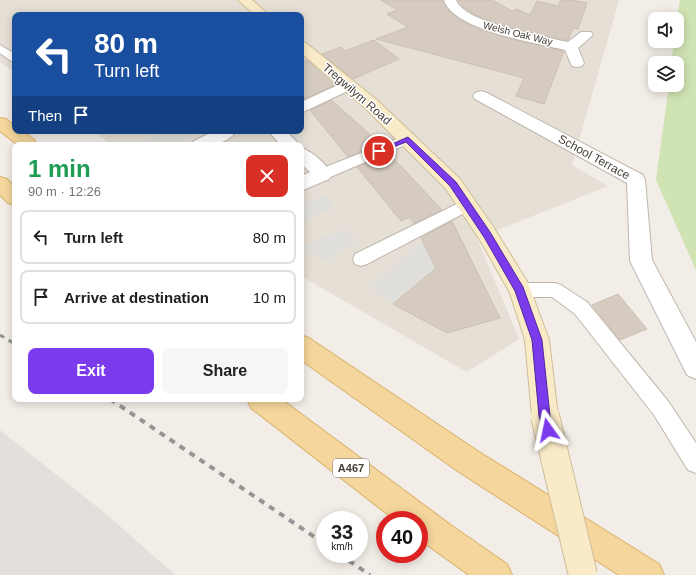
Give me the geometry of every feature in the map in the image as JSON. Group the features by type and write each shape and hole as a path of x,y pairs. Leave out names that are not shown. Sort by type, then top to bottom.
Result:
{"main road":[{"path":"0,123 12,132"},
{"path":"14,134 25,142"},
{"path":"0,184 12,195"},
{"path":"304,348 469,462 648,575"},
{"name":"A467","path":"264,402 441,537 496,575"}],"street":[{"path":"244,0 259,12"},
{"name":"Welsh Oak Way","path":"450,0 452,6 456,10 484,26 571,47"},
{"path":"577,63 571,47 586,35"},
{"name":"Tregwilym Road","path":"304,48 372,104 453,184 487,234 520,290 537,340 544,416 583,575"},
{"path":"304,107 349,86"},
{"name":"School Terrace","path":"481,96 636,180 641,261 696,367"},
{"path":"206,142 222,134"},
{"path":"279,134 289,142"},
{"path":"304,157 323,174 304,183"}],"lane":[{"path":"0,48 12,57"},
{"path":"323,174 408,139"},
{"path":"361,259 467,205"},
{"path":"520,290 555,290 581,308 661,408 696,462"}],"shaded area":[{"path":"0,0 619,0 572,165 608,186 477,238 519,339 467,372 304,278 304,142 107,142 97,134 304,134 304,12 12,12 12,71 0,62"},
{"path":"154,134 196,134 183,142 141,142"},
{"path":"327,195 334,209 304,220 304,203"},
{"path":"346,229 357,242 327,261 304,248 304,245"},
{"path":"423,241 436,268 393,304 369,287"},
{"path":"0,430 111,518 175,575 0,575"}],"green space":[{"path":"680,0 696,0 696,270 656,180 668,92 684,92 684,56 672,56 673,48 684,48 684,12 678,12"}],"building":[{"path":"381,0 443,0 450,12 462,21 478,29 516,40 564,51 544,104 516,96 524,78 376,39 408,27 387,14 397,10"},
{"path":"458,0 492,0 512,11 517,9 530,15 537,1 558,6 561,0 587,3 578,29 573,28 568,40 525,31 489,21 463,7"},
{"path":"374,40 399,59 353,79 322,54 341,47 345,51"},
{"path":"307,60 335,85 304,99 304,61"},
{"path":"331,100 380,144 348,157 310,110"},
{"path":"389,154 442,210 414,224 410,217 401,221 357,167"},
{"path":"452,221 500,318 447,333 393,304 436,268 421,238"},
{"path":"618,294 647,329 620,340 592,305"}],"railway":[{"path":"0,335 12,342"},
{"path":"114,402 316,538"},
{"path":"352,563 370,575"}],"route":[{"path":"379,151 408,139 453,184 487,234 520,290 537,340 544,416 548,430"}]}
